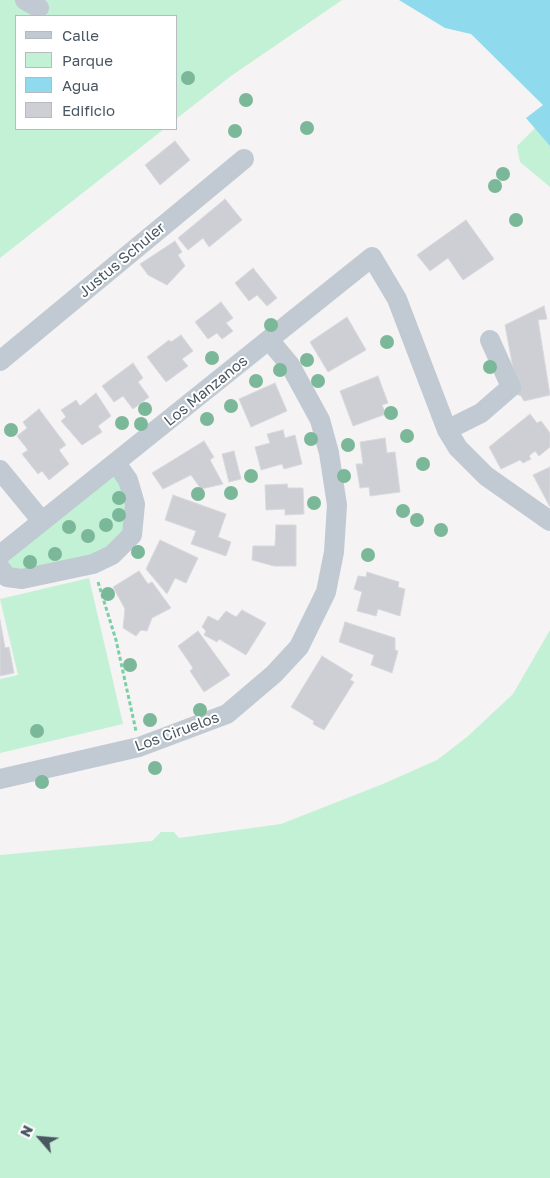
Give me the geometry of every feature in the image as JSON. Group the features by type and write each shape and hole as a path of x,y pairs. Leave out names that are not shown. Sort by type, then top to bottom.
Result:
{"street":[{"name":"Justus Schuler","path":"0,361 244,159"},
{"name":"Los Manzanos","path":"0,555 41,520 116,463 372,257 396,300 447,430"},
{"name":"Los Ciruelos","path":"0,779 140,748 227,714 274,674 299,647 326,592 334,552 337,505 329,453 320,420 290,365 269,340"},
{"path":"490,340 511,387 481,412 447,430 458,448 486,476 550,521"},
{"path":"0,568 7,577 22,579 92,564 112,555 132,535 135,504 128,480 116,463"},
{"path":"0,470 41,520"}],"path":[{"path":"92,564 116,640 140,748"}],"green space":[{"path":"0,0 342,0 231,76 178,117 178,15 15,15 15,130 163,130 0,258"},
{"path":"539,124 550,133 550,187 520,162 517,146"},
{"path":"114,474 124,482 126,534 107,554 14,573 7,562"},
{"path":"89,578 123,724 0,753 0,679 18,675 0,599"},
{"path":"550,630 550,1178 0,1178 0,855 152,841 161,832 174,832 179,838 281,824 383,784 437,760 467,737 513,694"}],"water":[{"path":"399,0 550,0 550,146 526,118 543,105 471,34 445,28"}],"building":[{"path":"175,141 190,160 160,185 145,165"},
{"path":"225,199 242,220 209,247 203,238 188,250 178,238"},
{"path":"466,220 494,259 463,280 448,258 430,271 417,255"},
{"path":"175,241 182,252 178,255 185,266 167,285 148,275 140,264"},
{"path":"253,268 277,298 267,306 257,295 249,301 235,283"},
{"path":"221,302 233,318 226,323 233,331 222,339 217,333 208,339 195,322"},
{"path":"544,306 547,319 538,320 550,395 524,401 518,395 505,325"},
{"path":"347,317 366,350 328,372 310,342"},
{"path":"181,335 193,351 182,359 188,366 166,382 147,357 169,340 171,342"},
{"path":"133,363 143,378 138,382 149,397 133,409 123,396 114,402 102,386"},
{"path":"378,376 388,403 382,405 386,414 353,426 340,391"},
{"path":"275,383 287,411 251,427 239,399"},
{"path":"96,393 111,416 98,426 102,432 82,445 61,421 66,417 61,410 76,400 80,406"},
{"path":"39,409 66,445 59,450 69,464 49,480 42,471 38,474 22,454 28,450 17,436 27,428 23,422"},
{"path":"530,414 537,423 541,421 550,433 550,447 539,456 535,451 529,456 531,459 523,463 520,460 501,469 489,447"},
{"path":"283,430 285,438 295,435 302,464 284,469 282,464 261,470 255,447 270,443 267,434"},
{"path":"385,438 387,453 395,452 400,492 370,496 369,487 360,488 356,464 363,464 360,442"},
{"path":"204,441 214,457 210,460 223,484 201,489 191,475 163,489 152,473"},
{"path":"234,451 241,479 229,482 222,454"},
{"path":"550,467 550,507 533,475"},
{"path":"287,484 288,488 303,488 304,514 285,515 285,509 266,510 265,485"},
{"path":"173,495 226,514 218,537 231,542 226,556 191,544 196,531 165,520"},
{"path":"276,525 296,525 296,566 274,566 252,560 253,546 275,546"},
{"path":"160,540 198,558 186,583 175,578 167,594 146,569"},
{"path":"139,571 148,584 152,582 171,608 152,618 147,631 141,630 136,636 123,628 125,609 113,587"},
{"path":"367,572 399,582 398,587 405,589 400,616 378,609 376,616 357,611 362,592 354,589 358,576 366,577"},
{"path":"242,610 266,623 246,655 219,639 217,642 204,635 206,631 202,627 208,616 218,621 226,611 236,617"},
{"path":"0,620 5,648 9,647 14,673 0,676"},
{"path":"345,622 395,638 395,650 398,651 392,673 371,665 374,655 339,642"},
{"path":"198,631 230,675 204,692 190,671 193,668 178,646"},
{"path":"322,656 353,675 350,680 354,682 324,730 313,724 314,721 291,707"}]}
